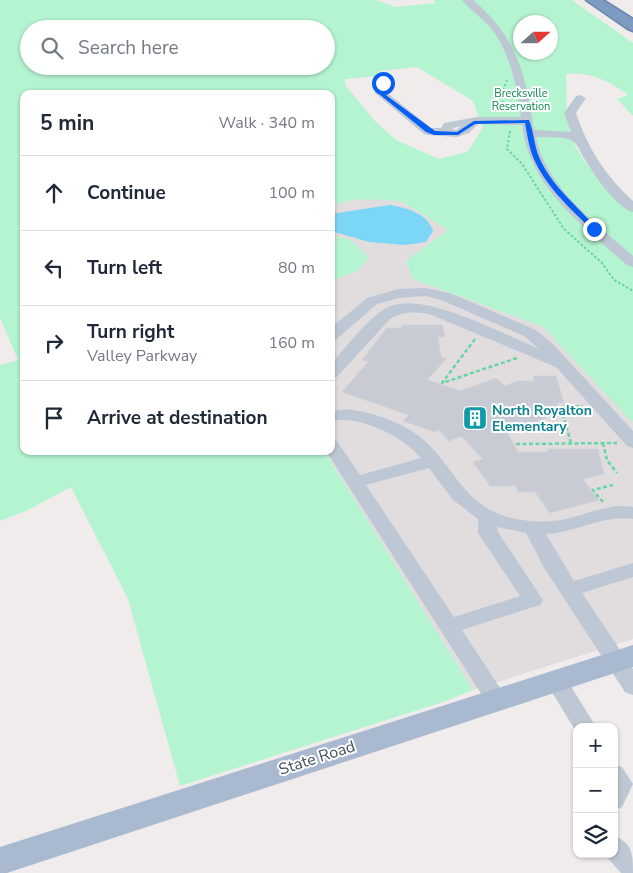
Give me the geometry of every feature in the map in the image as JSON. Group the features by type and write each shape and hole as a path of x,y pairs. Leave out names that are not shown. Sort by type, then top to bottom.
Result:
{"highway":[{"path":"593,0 633,26"},
{"path":"619,0 633,9"}],"main road":[{"name":"State Road","path":"0,861 624,659"}],"street":[{"path":"468,0 494,25 508,42 521,78 528,127 535,156 545,175 559,193 633,263"},
{"path":"383,83 378,87 380,93 428,131 448,132 448,126 474,122 528,127 572,136 578,139"},
{"path":"580,98 570,113 578,139 588,156 623,199 633,208"},
{"path":"335,333 372,301 390,296 425,292 445,296 530,333 562,364 628,442"},
{"path":"390,296 400,308"},
{"path":"335,370 385,316 400,308 409,307 432,310 562,364"},
{"path":"335,416 350,414 408,436 466,504 487,515 511,524 533,528 568,526 616,512 633,513"},
{"path":"335,451 497,700"},
{"path":"356,482 431,461"},
{"path":"449,626 534,600 488,533 487,515"},
{"path":"533,528 550,561 569,590 624,659 633,686"},
{"path":"569,590 633,570"},
{"path":"556,681 582,723"},
{"path":"618,852 633,868"}],"path":[{"path":"478,335 442,383 523,356"},
{"path":"571,444 561,406 590,406"},
{"path":"516,444 628,442"},
{"path":"603,443 607,460 617,473"},
{"path":"608,508 593,490 613,485"}],"shaded area":[{"path":"360,199 401,201 448,230 406,261 413,279 543,327 633,423 633,639 473,690 326,455 335,455 335,279 357,271 349,239 335,237 335,204"}],"green space":[{"name":"Brecksville Reservation","path":"0,0 376,0 395,7 436,3 433,0 572,0 633,43 633,116 617,99 628,95 614,85 599,78 583,74 566,74 568,120 575,145 597,177 633,212 633,423 543,327 413,279 406,261 448,230 401,201 360,199 335,204 335,90 20,90 20,455 326,455 473,690 443,702 180,786 128,599 71,487 26,511 0,521 0,365 18,360 0,318","holes":["417,67 473,101 483,128 467,152 439,159 396,140 374,120 346,86 345,79 378,76 379,71"]},
{"path":"335,237 349,239 369,257 357,271 335,279"}],"water":[{"path":"390,205 416,212 426,220 433,231 426,242 405,245 369,242 335,232 335,213"}],"building":[{"name":"North Royalton Elementary","path":"402,325 442,325 445,337 438,337 441,357 446,359 427,380 461,391 496,378 505,386 517,381 534,381 533,376 556,376 564,403 557,403 560,413 507,432 518,452 549,452 547,449 598,449 604,474 583,479 599,500 550,513 535,492 519,492 515,486 490,486 473,462 483,459 461,436 449,441 439,430 435,432 403,421 409,415 342,392 368,362 362,360 387,328 402,328"}],"place":[{"name":"North Royalton Elementary","path":"475,418"}],"route":[{"path":"383,83 378,87 380,93 428,131 434,133 458,133 474,122 527,121 529,137 535,156 545,175 559,193 594,229"}]}
